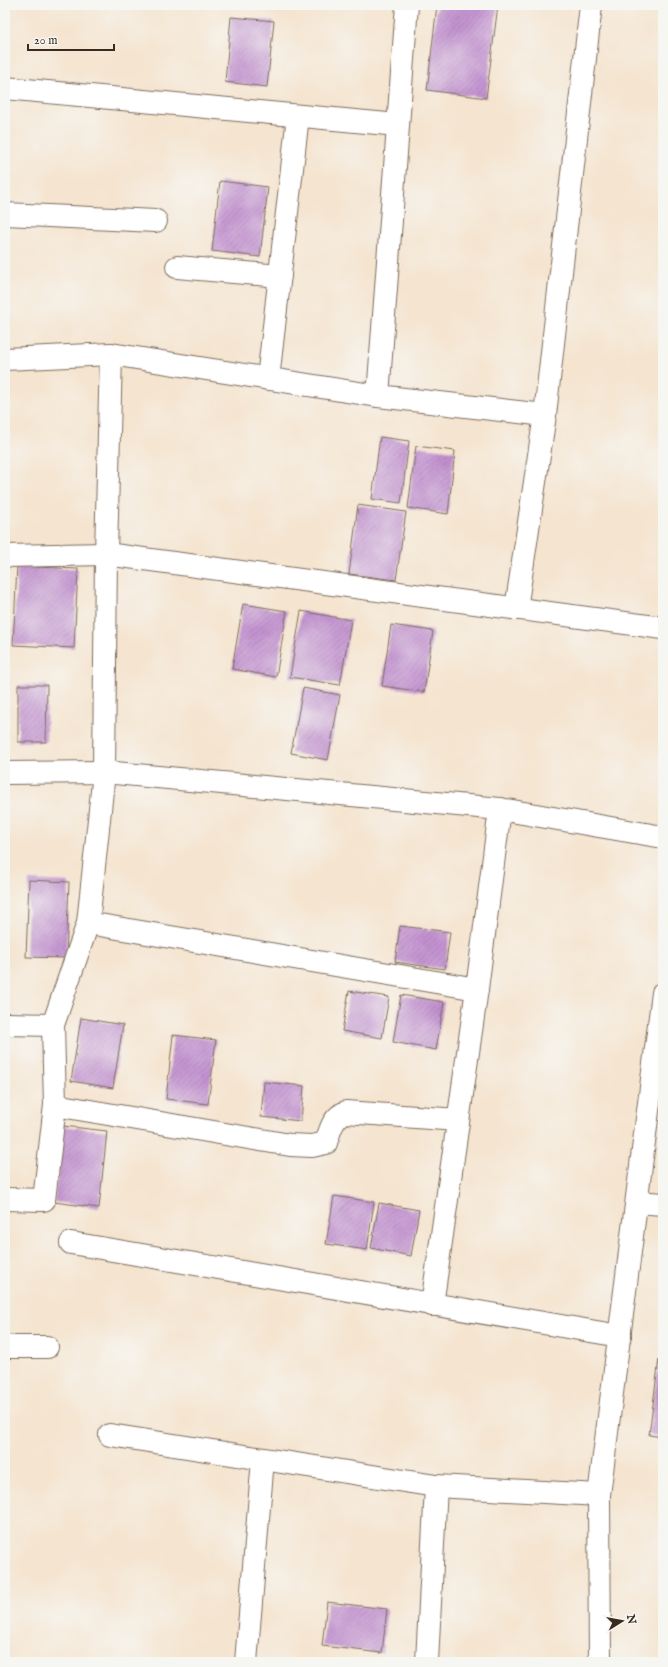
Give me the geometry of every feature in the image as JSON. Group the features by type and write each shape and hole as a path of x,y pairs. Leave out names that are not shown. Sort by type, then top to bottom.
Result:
{"street":[{"path":"378,396 407,5"},
{"path":"516,609 545,415 590,5"},
{"path":"5,88 398,125"},
{"path":"268,379 298,116"},
{"path":"5,214 156,221"},
{"path":"177,267 280,276"},
{"path":"5,359 111,354 378,396 545,415"},
{"path":"5,1199 44,1200 55,1105 53,1025 88,923 104,772 106,554 111,354"},
{"path":"5,556 106,554 663,628"},
{"path":"5,773 104,772 500,808 663,836"},
{"path":"432,1305 477,989 500,808"},
{"path":"88,923 477,989"},
{"path":"600,1662 599,1495 663,993"},
{"path":"5,1024 53,1025"},
{"path":"55,1105 290,1145 312,1146 326,1143 331,1127 339,1115 346,1112 458,1120"},
{"path":"637,1202 663,1204"},
{"path":"71,1243 620,1336"},
{"path":"5,1347 47,1347"},
{"path":"110,1435 436,1486 599,1495"},
{"path":"246,1662 263,1460"},
{"path":"427,1662 436,1486"}],"building":[{"path":"437,5 498,5 486,98 427,90"},
{"path":"231,17 274,21 267,87 225,82"},
{"path":"220,181 268,187 260,257 212,251"},
{"path":"380,437 409,441 401,503 372,499"},
{"path":"416,446 455,451 448,514 408,508"},
{"path":"358,505 406,512 396,580 349,574"},
{"path":"17,566 78,569 74,648 13,645"},
{"path":"243,604 287,611 276,677 232,669"},
{"path":"301,611 351,620 340,685 290,677"},
{"path":"391,625 433,631 424,692 382,686"},
{"path":"18,685 47,685 46,742 18,742"},
{"path":"303,688 340,695 328,760 291,753"},
{"path":"29,880 69,882 66,958 26,957"},
{"path":"400,926 450,932 445,969 395,962"},
{"path":"349,991 389,997 382,1038 342,1031"},
{"path":"401,995 444,1002 436,1050 393,1042"},
{"path":"81,1018 123,1025 113,1088 71,1081"},
{"path":"173,1035 216,1040 208,1104 166,1099"},
{"path":"264,1082 304,1086 301,1121 261,1117"},
{"path":"63,1126 107,1131 99,1208 54,1202"},
{"path":"334,1196 374,1202 367,1250 326,1244"},
{"path":"379,1203 419,1210 411,1256 371,1248"},
{"path":"659,1359 663,1359 663,1437 649,1435"},
{"path":"327,1602 387,1609 382,1653 322,1646"}]}
